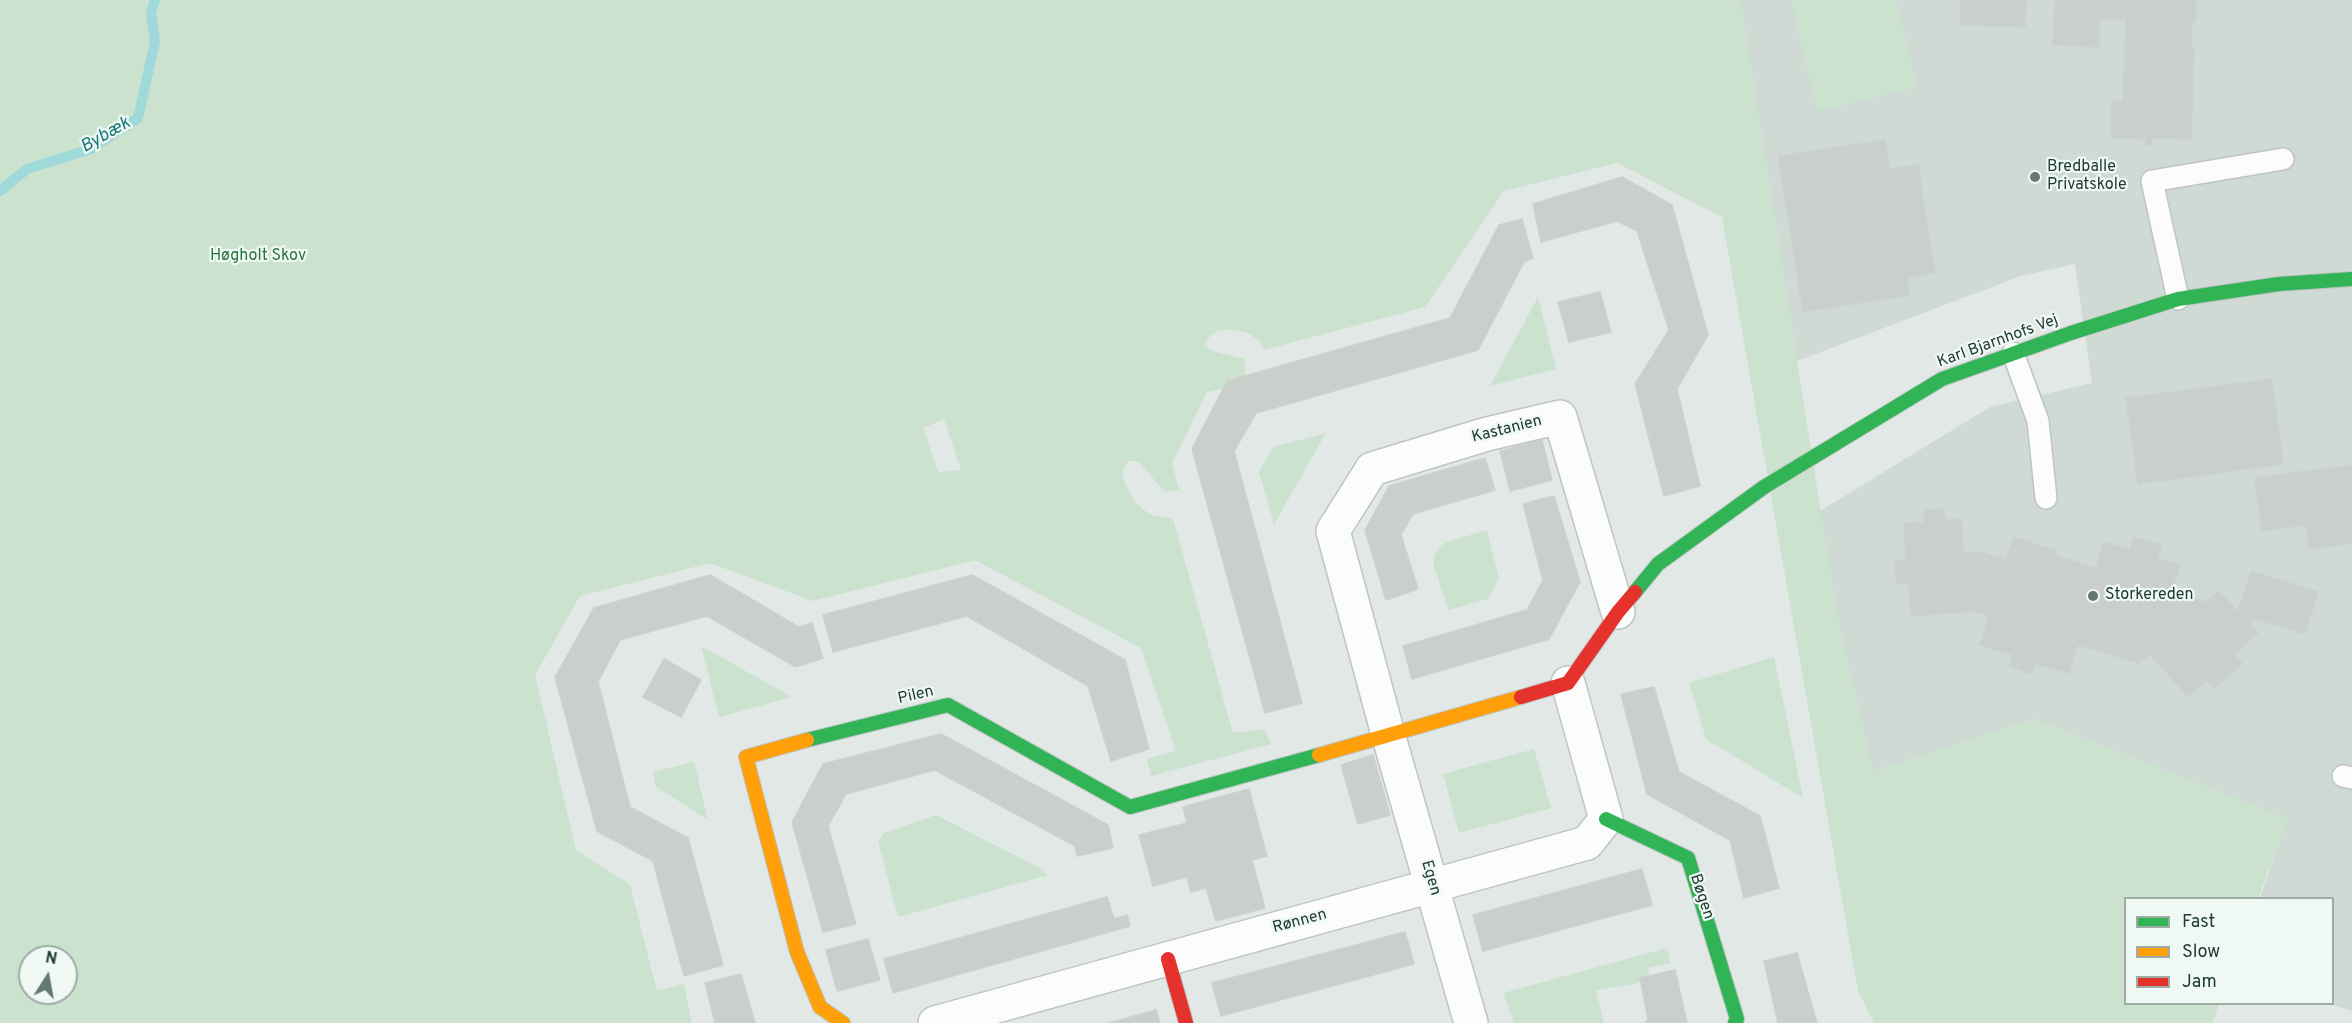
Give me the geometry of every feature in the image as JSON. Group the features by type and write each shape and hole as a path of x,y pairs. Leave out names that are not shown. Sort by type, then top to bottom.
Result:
{"street":[{"name":"Karl Bjarnhofs Vej","path":"1618,612 1658,564 1764,487 1942,379 2013,353 2178,299 2279,284 2352,279"},
{"name":"Kastanien","path":"1388,734 1333,531 1372,469 1487,434 1560,417 1618,612"},
{"path":"1388,734 1568,683 1618,612"},
{"path":"1433,886 1587,843 1606,819 1568,683"},
{"name":"Pilen","path":"843,1023 820,1007 797,952 746,757 848,728 948,705 1130,807 1225,782 1388,734"},
{"name":"Egen","path":"1388,734 1471,1023"},
{"name":"Bøgen","path":"1606,819 1688,858 1728,986 1737,1019 1735,1023"},
{"name":"Rønnen","path":"936,1023 1433,886"},
{"path":"1168,959 1186,1023"}],"lane":[{"path":"2178,299 2152,181 2283,159"},
{"path":"2013,353 2038,421 2046,498"}],"shaded area":[{"path":"1740,0 2352,0 2352,1011 2334,1005 2334,897 2260,897 2287,819 2034,719 1873,772 1838,621 1820,511 1990,407 2092,383 2075,264 2021,276 1797,361"}],"green space":[{"name":"Høgholt Skov","path":"0,0 1740,0 1838,621 1873,772 2034,719 2288,819 2258,897 2124,897 2124,1005 2219,1005 2212,1023 1874,1023 1858,991 1722,217 1617,163 1504,191 1425,307 1264,350 1260,342 1249,333 1219,330 1210,336 1204,345 1213,351 1244,359 1247,383 1207,392 1172,463 1179,490 1165,492 1138,461 1129,461 1124,467 1122,474 1125,484 1135,503 1151,515 1173,519 1233,733 1264,729 1271,744 1151,776 1147,759 1176,751 1141,648 975,560 813,601 710,563 580,596 535,675 576,850 630,885 657,991 684,984 692,1023 0,1023","holes":["944,419 961,470 938,472 923,428"]},
{"path":"1791,0 1896,0 1917,87 1817,111"},
{"path":"1538,297 1556,369 1490,386"},
{"path":"1326,433 1274,524 1259,472 1273,447"},
{"path":"1487,530 1499,579 1488,599 1448,610 1433,562 1436,552 1447,542"},
{"path":"701,646 792,697 719,717"},
{"path":"1774,657 1803,798 1706,739 1689,683"},
{"path":"1534,749 1551,808 1459,833 1443,774"},
{"path":"694,762 708,820 655,786 653,772"},
{"path":"936,815 1040,868 1048,875 898,917 878,841 884,833"},
{"path":"1667,948 1670,963 1648,968 1651,981 1596,990 1604,1023 1514,1023 1503,993"}],"building":[{"path":"1961,0 2026,0 2025,27 1961,25"},
{"path":"2055,0 2196,0 2196,22 2192,22 2191,47 2194,47 2191,139 2152,138 2152,146 2146,146 2146,139 2111,138 2112,101 2123,101 2126,19 2100,19 2099,47 2053,45"},
{"path":"1885,140 1890,169 1918,165 1935,273 1907,278 1910,295 1803,312 1778,156"},
{"path":"1622,177 1672,205 1708,335 1677,389 1700,486 1664,496 1635,384 1669,330 1637,231 1617,221 1541,242 1533,204"},
{"path":"1522,219 1533,258 1524,262 1478,350 1256,413 1234,451 1302,703 1265,713 1192,449 1227,381 1450,318 1499,225"},
{"path":"1600,292 1611,332 1569,342 1558,302"},
{"path":"2272,379 2283,464 2138,484 2126,398"},
{"path":"1542,440 1552,480 1510,491 1500,451"},
{"path":"1485,458 1495,490 1413,514 1401,535 1418,589 1386,600 1365,530 1389,486"},
{"path":"2352,465 2352,543 2309,549 2306,525 2262,531 2255,478"},
{"path":"1554,496 1580,582 1549,639 1412,679 1403,646 1527,610 1543,580 1523,504"},
{"path":"1944,509 1945,520 1961,519 1964,553 1982,552 2006,560 2014,537 2057,551 2055,555 2096,568 2104,542 2130,550 2134,537 2161,545 2157,558 2180,565 2171,592 2207,602 2219,591 2238,612 2251,571 2318,592 2305,634 2256,619 2249,624 2258,633 2234,654 2242,663 2215,688 2207,680 2188,697 2150,654 2139,663 2078,645 2069,673 2035,663 2032,674 2009,666 2013,655 1980,645 1989,616 1967,609 1968,612 1911,616 1908,583 1897,584 1895,560 1906,560 1904,523 1924,522 1924,510"},
{"path":"710,575 799,627 812,623 823,658 796,667 707,616 620,640 598,682 630,807 688,838 723,965 684,976 653,861 597,831 555,677 594,608"},
{"path":"972,575 1125,660 1149,749 1111,761 1088,686 967,616 833,652 823,615"},
{"path":"664,659 701,680 681,717 643,697"},
{"path":"1654,687 1679,772 1760,816 1779,888 1744,898 1730,840 1647,794 1621,694"},
{"path":"941,734 1108,825 1113,848 1077,856 1075,846 935,770 846,794 828,826 856,924 823,932 792,822 823,764"},
{"path":"1373,755 1390,815 1358,824 1341,765"},
{"path":"1249,789 1267,856 1252,860 1265,908 1216,921 1206,888 1191,892 1187,877 1153,886 1139,835 1187,823 1183,807"},
{"path":"1642,869 1652,905 1483,951 1473,915"},
{"path":"1107,897 1114,919 1127,915 1130,926 893,993 884,959"},
{"path":"1405,932 1414,964 1221,1016 1212,983"},
{"path":"868,939 880,980 837,991 826,950"},
{"path":"1797,953 1817,1023 1778,1023 1764,961"},
{"path":"1675,970 1687,1023 1645,1023 1648,1019 1640,978"},
{"path":"741,974 755,1023 715,1023 705,983"},
{"path":"1156,1010 1160,1023 1109,1023"}],"waterway":[{"name":"Bybæk","path":"0,191 27,169 91,149 138,118 155,42 151,13 155,0"}],"traffic: fast":[{"path":"1635,592 1658,564 1764,487 1942,379 2071,333 2178,299 2279,284 2352,279"},
{"path":"807,740 948,705 1130,807 1319,755"},
{"path":"1606,819 1688,858 1737,1019 1735,1023"}],"traffic: slow":[{"path":"1319,755 1521,697"},
{"path":"807,740 746,757 797,952 820,1007 843,1023"}],"traffic: jam":[{"path":"1521,697 1568,683 1618,612 1635,592"},
{"path":"1168,959 1186,1023"}],"place":[{"name":"Bredballe Privatskole","path":"2035,177"},
{"name":"Storkereden","path":"2093,596"}]}
